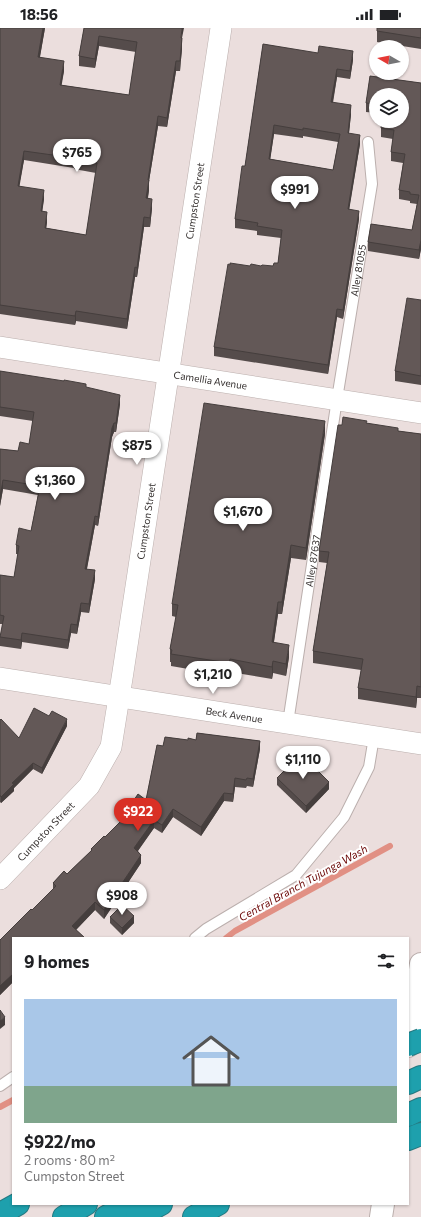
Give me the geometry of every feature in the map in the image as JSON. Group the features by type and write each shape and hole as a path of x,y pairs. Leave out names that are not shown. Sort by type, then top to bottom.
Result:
{"highway":[{"path":"409,1046 421,1040"},
{"path":"409,1067 421,1062"},
{"path":"409,1083 421,1077"},
{"path":"409,1115 421,1109"},
{"path":"409,1139 421,1134"},
{"path":"0,1214 16,1205"},
{"path":"64,1217 84,1205"},
{"path":"106,1217 127,1205"},
{"path":"137,1217 160,1205"},
{"path":"194,1217 216,1205"}],"street":[{"name":"Cumpston Street","path":"0,879 89,786 111,747 221,28"},
{"name":"Camellia Avenue","path":"0,347 421,413"},
{"name":"Beck Avenue","path":"0,678 421,744"},
{"path":"409,1040 421,964"},
{"path":"381,1217 383,1205"}],"lane":[{"name":"Alley 81055","path":"337,399 372,184 368,142"},
{"name":"Alley 87637","path":"288,723 337,399"},
{"path":"196,937 296,875 344,817 369,767 374,737"},
{"path":"0,1086 12,1078"}],"building":[{"path":"0,28 43,28 38,57 64,61 60,85 129,95 137,42 99,36 95,59 79,56 84,28 182,28 180,61 176,61 167,118 158,116 146,198 152,199 150,218 144,217 137,268 135,267 127,319 76,311 75,316 0,305","holes":["24,151 74,158 74,160 97,163 86,235 45,228 47,212 41,211 44,190 18,186"]},
{"path":"377,28 421,28 421,38 377,31"},
{"path":"263,44 318,53 319,46 353,51 350,71 337,69 331,102 351,105 348,133 360,135 348,209 359,211 343,310 337,309 328,365 214,347 228,264 273,266 274,263 278,263 282,230 257,226 258,223 235,219 242,166 245,166","holes":["274,125 303,130 303,128 340,134 333,170 269,159"]},
{"path":"369,80 399,80 421,83 421,240 419,250 368,242 371,224 412,230 419,195 410,194 410,192 399,190 405,154 391,152 394,130 381,128 409,128 409,88 369,88 369,103 366,103"},
{"path":"407,298 421,300 421,376 395,371"},
{"path":"0,371 86,384 86,387 120,395 116,423 114,423 112,428 98,517 95,516 85,569 95,570 89,604 81,603 77,625 71,624 68,640 22,633 21,640 0,637 4,616 0,615 0,575 14,577 19,546 16,545 19,528 31,531 40,486 3,480 0,497 0,449 18,451 20,442 29,444 34,412 0,407"},
{"path":"204,403 325,421 306,548 291,545 282,602 278,602 272,642 289,645 286,664 273,661 272,667 230,659 229,663 171,654 172,650 170,649 178,605 172,604"},
{"path":"343,417 367,421 366,423 398,428 398,431 421,434 421,687 417,686 416,697 358,688 363,659 313,651 329,552 319,551 338,425 342,425"},
{"path":"34,708 49,716 52,711 67,719 42,768 33,763 12,783 14,784 1,797 0,720 1,719 19,738"},
{"path":"197,733 260,741 253,779 247,778 246,780 235,778 233,794 224,793 201,827 173,809 162,825 154,820 134,848 141,855 104,910 95,902 72,926 84,937 12,937 12,975 0,986 0,940 56,886 53,883 64,871 67,874 128,814 126,812 138,794 146,800 157,745 163,746 165,737 188,740 188,738 196,740"},
{"path":"301,754 329,782 306,806 277,778"},
{"path":"122,905 134,916 122,928 110,917"},
{"path":"0,1010 5,1017 0,1021"}],"waterway":[{"name":"Central Branch Tujunga Wash","path":"227,937 235,931 390,846"},
{"name":"Central Branch Tujunga Wash","path":"0,1107 12,1101"}]}
